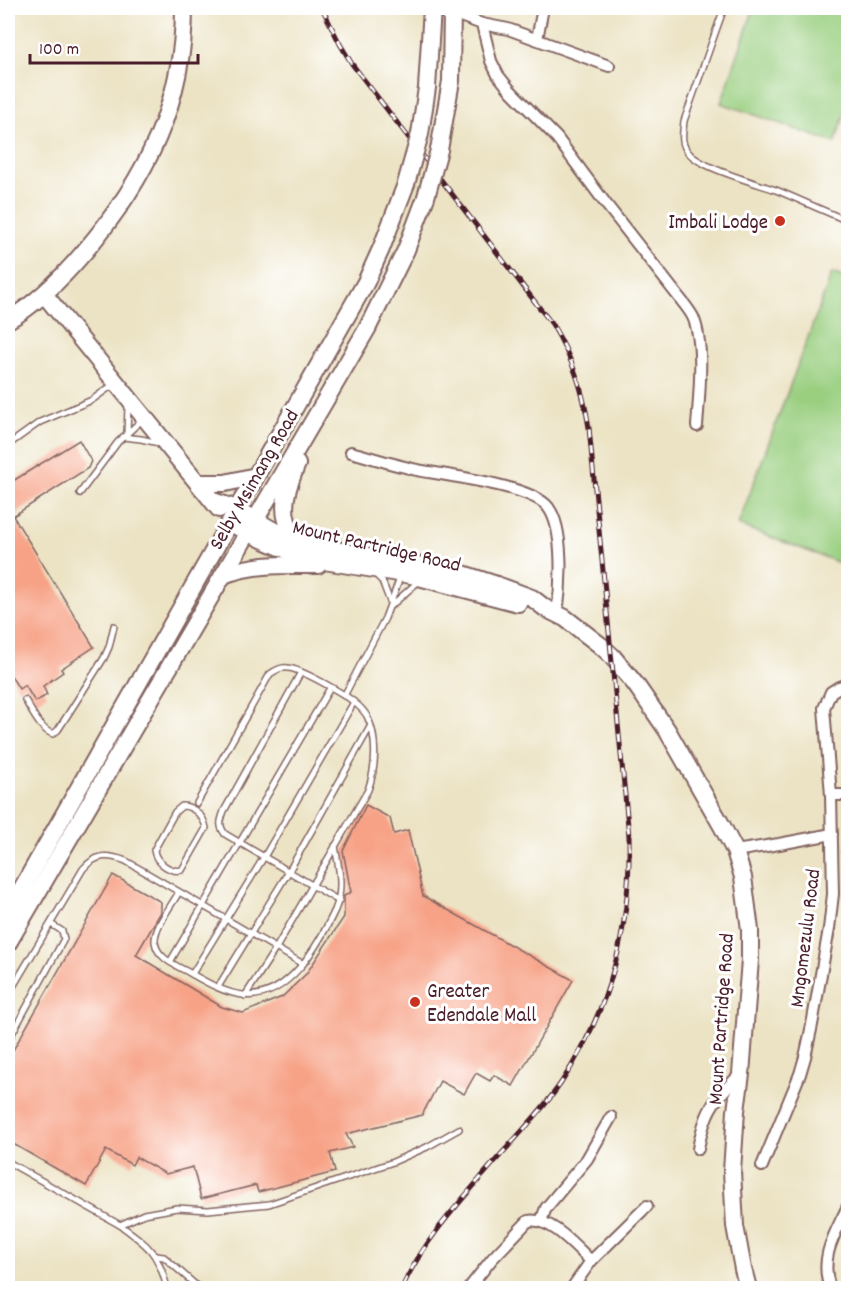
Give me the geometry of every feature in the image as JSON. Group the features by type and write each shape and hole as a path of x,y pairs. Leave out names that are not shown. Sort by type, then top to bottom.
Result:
{"main road":[{"path":"8,320 44,294 69,270 118,210 142,170 159,135 172,99 180,67 184,8"},
{"name":"Selby Msimang Road","path":"8,913 366,282 406,184 420,134 427,88 432,8"},
{"name":"Selby Msimang Road","path":"8,943 309,429 392,280 426,197 439,150 451,81 452,10"},
{"name":"Mount Partridge Road","path":"44,294 213,501 233,516 294,552 324,561 361,567 460,573 532,598 600,645 636,685 667,730 717,816 735,851 742,877 750,930 750,960 732,1171 735,1226 748,1288"},
{"path":"300,542 286,519 285,502 309,429"},
{"path":"198,483 225,483 256,476"},
{"name":"Mount Partridge Road","path":"251,526 320,548 403,568 422,578 551,611"},
{"path":"223,575 258,566 361,567"}],"street":[{"path":"537,39 543,8"},
{"path":"452,10 482,24 508,29 609,66"},
{"path":"482,24 491,61 498,75 557,138 685,305 693,319 698,336 700,359 696,426"},
{"path":"351,452 416,469 458,476 527,493 547,506 556,526 561,588 551,611"},
{"name":"Mngomezulu Road","path":"762,1166 791,1099 805,1057 829,929 833,894 832,834 824,708 831,692 849,684"},
{"path":"831,795 849,795"},
{"path":"735,851 832,834"},
{"path":"698,1149 701,1134 716,1099 741,1074"},
{"path":"541,1221 546,1208 587,1159 611,1117"},
{"path":"572,1288 591,1261 647,1206"},
{"path":"830,1288 825,1274 826,1259 849,1206"},
{"path":"469,1288 492,1259 528,1221 532,1220 541,1221 562,1234 591,1261"}],"lane":[{"path":"724,8 684,121 682,136 687,152 696,160 712,167 778,191 849,221"},
{"path":"8,445 40,422 92,400 116,383"},
{"path":"125,436 129,414 127,396"},
{"path":"80,493 110,452 144,417"},
{"path":"125,436 166,445"},
{"path":"361,567 382,581 391,605"},
{"path":"344,696 375,640 391,605 403,568"},
{"path":"391,605 422,578"},
{"path":"25,700 43,728 52,735 58,730 104,658 114,626"},
{"path":"197,803 270,674 280,668 290,668 301,672 354,702 366,714 371,726 375,757 374,774 368,790 276,948 244,996"},
{"path":"301,672 224,811 220,823 225,834 339,901"},
{"path":"170,962 330,688"},
{"path":"192,974 264,857 354,702"},
{"path":"218,987 289,871 371,726"},
{"path":"182,806 191,808 202,818 206,828 182,870 174,871 158,861 154,855 154,850 175,812 182,806"},
{"path":"206,828 221,829"},
{"path":"179,892 157,930 155,938 158,951 163,957 192,974 235,994 244,996 265,993 278,987 303,964 339,901 340,879 335,844"},
{"path":"8,995 82,869 99,856 126,861 303,964"},
{"path":"8,1041 64,939 62,932 51,924"},
{"path":"120,1225 144,1214 177,1208 208,1210 269,1204 393,1162 459,1129"},
{"path":"8,1162 120,1225 147,1246 156,1256 167,1288"},
{"path":"156,1256 164,1257 199,1288"}],"green space":[{"path":"754,8 848,8 848,104 835,143 721,103"},
{"path":"832,273 848,279 848,566 738,525"}],"building":[{"path":"79,440 91,461 88,468 13,516 94,647 61,669 63,672 43,686 47,695 35,702 25,685 19,689 8,671 8,484"},
{"name":"Greater Edendale Mall","path":"366,805 390,818 394,834 408,830 423,896 573,980 513,1086 494,1075 490,1081 476,1073 464,1094 440,1081 422,1115 346,1134 353,1147 330,1153 335,1172 258,1192 256,1185 201,1199 193,1167 166,1174 136,1157 132,1165 106,1150 86,1186 8,1141 8,1059 113,875 161,902 161,912 136,955 222,1007 243,1013 282,997 306,974 344,917 344,896 351,892 343,851"}],"railway":[{"path":"322,8 352,64 552,324 576,374 589,428 629,836 626,902 615,965 593,1025 579,1054 538,1113 444,1221 421,1253 402,1288"}],"place":[{"name":"Imbali Lodge","path":"780,221"},
{"name":"Greater Edendale Mall","path":"415,1002"}]}
